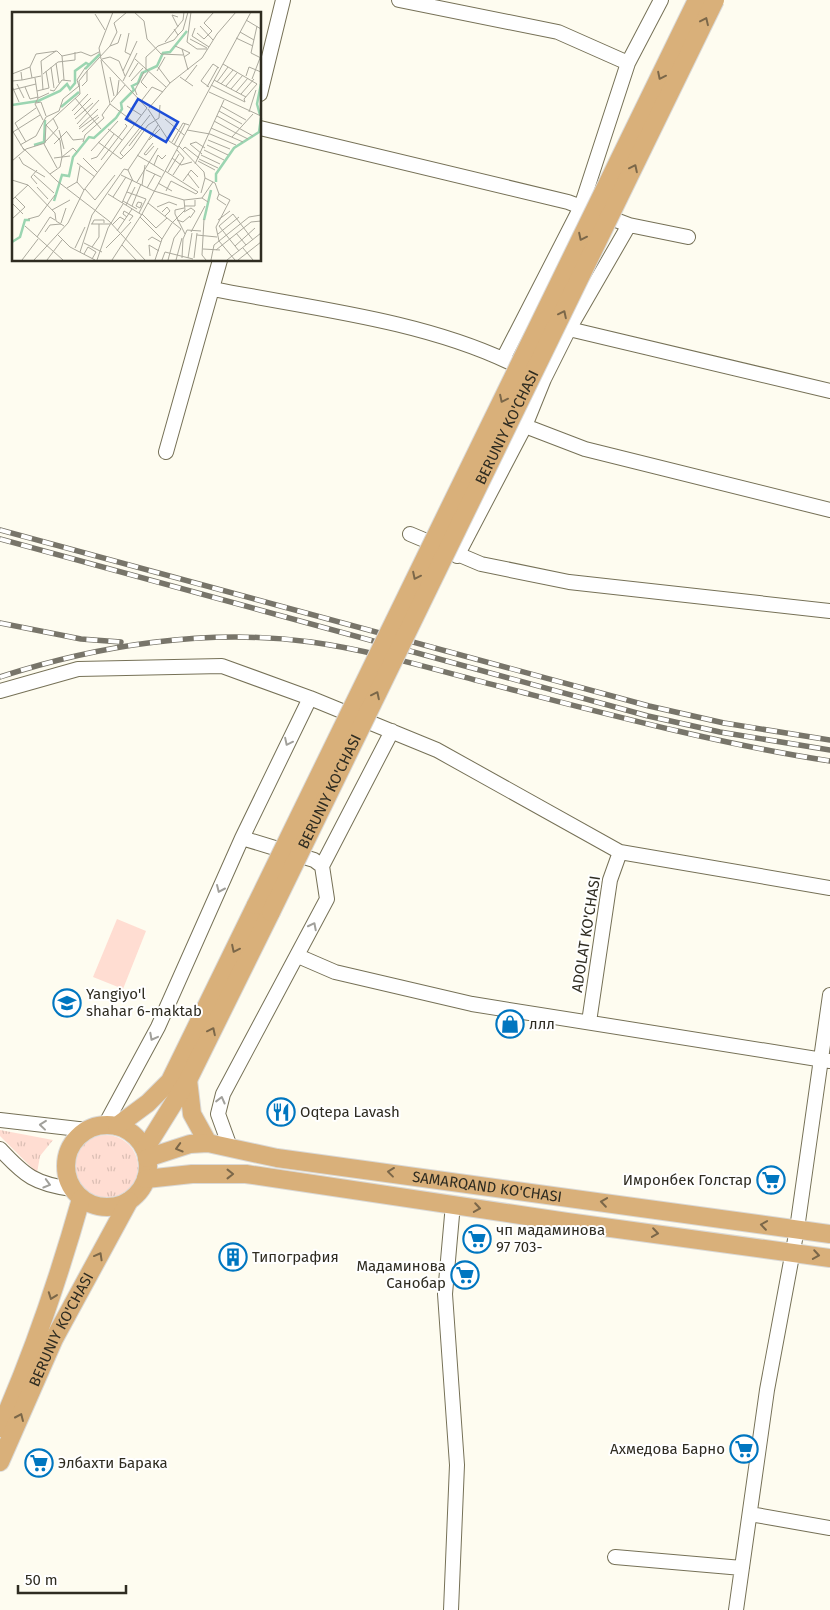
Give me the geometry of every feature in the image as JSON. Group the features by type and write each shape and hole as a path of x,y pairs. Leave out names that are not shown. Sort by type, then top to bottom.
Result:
{"main road":[{"name":"BERUNIY KO'CHASI","path":"0,1462 54,1339 129,1201 140,1191 146,1179 146,1154 188,1080 263,909 698,0"},
{"name":"BERUNIY KO'CHASI","path":"0,1428 19,1385 61,1270 76,1194 66,1176 65,1163 72,1144 87,1130 111,1125 148,1103 170,1081 263,909 715,0"},
{"path":"188,1080 192,1114 208,1143"},
{"path":"111,1125 128,1131 138,1139 146,1154"},
{"name":"SAMARQAND KO'CHASI","path":"146,1154 190,1144 208,1143 230,1146 277,1158 830,1234"},
{"name":"SAMARQAND KO'CHASI","path":"146,1179 192,1174 246,1174 830,1258"},
{"path":"76,1194 92,1205 104,1208 118,1206 129,1201"}],"street":[{"path":"261,90 283,0"},
{"path":"399,0 558,32 628,63"},
{"path":"503,359 581,207 628,63 661,0"},
{"path":"261,128 581,207 629,225 688,236"},
{"path":"457,556 525,426 544,379 569,329 629,225"},
{"path":"166,452 220,261"},
{"path":"213,289 422,330 503,359 544,379"},
{"path":"569,329 830,391"},
{"path":"525,426 585,449 830,510"},
{"path":"410,534 457,556 481,564 569,582 830,611"},
{"path":"0,692 78,670 222,666 310,698 438,750 620,852 830,888"},
{"path":"111,1125 158,1026 242,838 310,698"},
{"path":"322,866 392,731"},
{"name":"BERUNIY KO'CHASI","path":"230,1146 218,1114 222,1094 298,956 326,899 322,866 314,860 242,838"},
{"name":"ADOLAT KO'CHASI","path":"589,1022 610,880 620,852"},
{"path":"298,956 335,972 472,1004 825,1061"},
{"path":"736,1610 767,1390 793,1252 825,1061 830,995"},
{"path":"0,1120 87,1130"},
{"path":"0,1149 33,1180 76,1194"},
{"path":"452,1610 457,1465 445,1294 453,1204"},
{"path":"750,1514 830,1528"},
{"path":"615,1557 742,1568"}],"green space":[{"path":"117,919 146,931 123,989 93,977"},
{"path":"0,1130 53,1140 40,1156 37,1173 0,1136"},
{"path":"106,1135 118,1138 129,1144 135,1155 138,1167 135,1179 129,1190 118,1196 106,1199 94,1196 83,1190 77,1179 74,1167 77,1155 83,1144 94,1138"}],"railway":[{"path":"0,530 649,706 724,723 830,740"},
{"path":"0,539 648,716 720,732 830,750"},
{"path":"0,623 81,639 121,642"},
{"path":"0,677 75,656 154,642 193,638 272,638 311,642 383,656 665,728 747,746 830,761"}],"place":[{"name":"Yangiyo'l shahar 6-maktab","path":"67,1003"},
{"name":"ллл","path":"510,1024"},
{"name":"Oqtepa Lavash","path":"281,1112"},
{"name":"Имронбек Голстар","path":"771,1180"},
{"name":"чп мадаминова 97 703-","path":"477,1239"},
{"name":"Типография","path":"233,1257"},
{"name":"Мадаминова Санобар","path":"465,1275"},
{"name":"Ахмедова Барно","path":"744,1449"},
{"name":"Элбахти Барака","path":"39,1463"}]}
